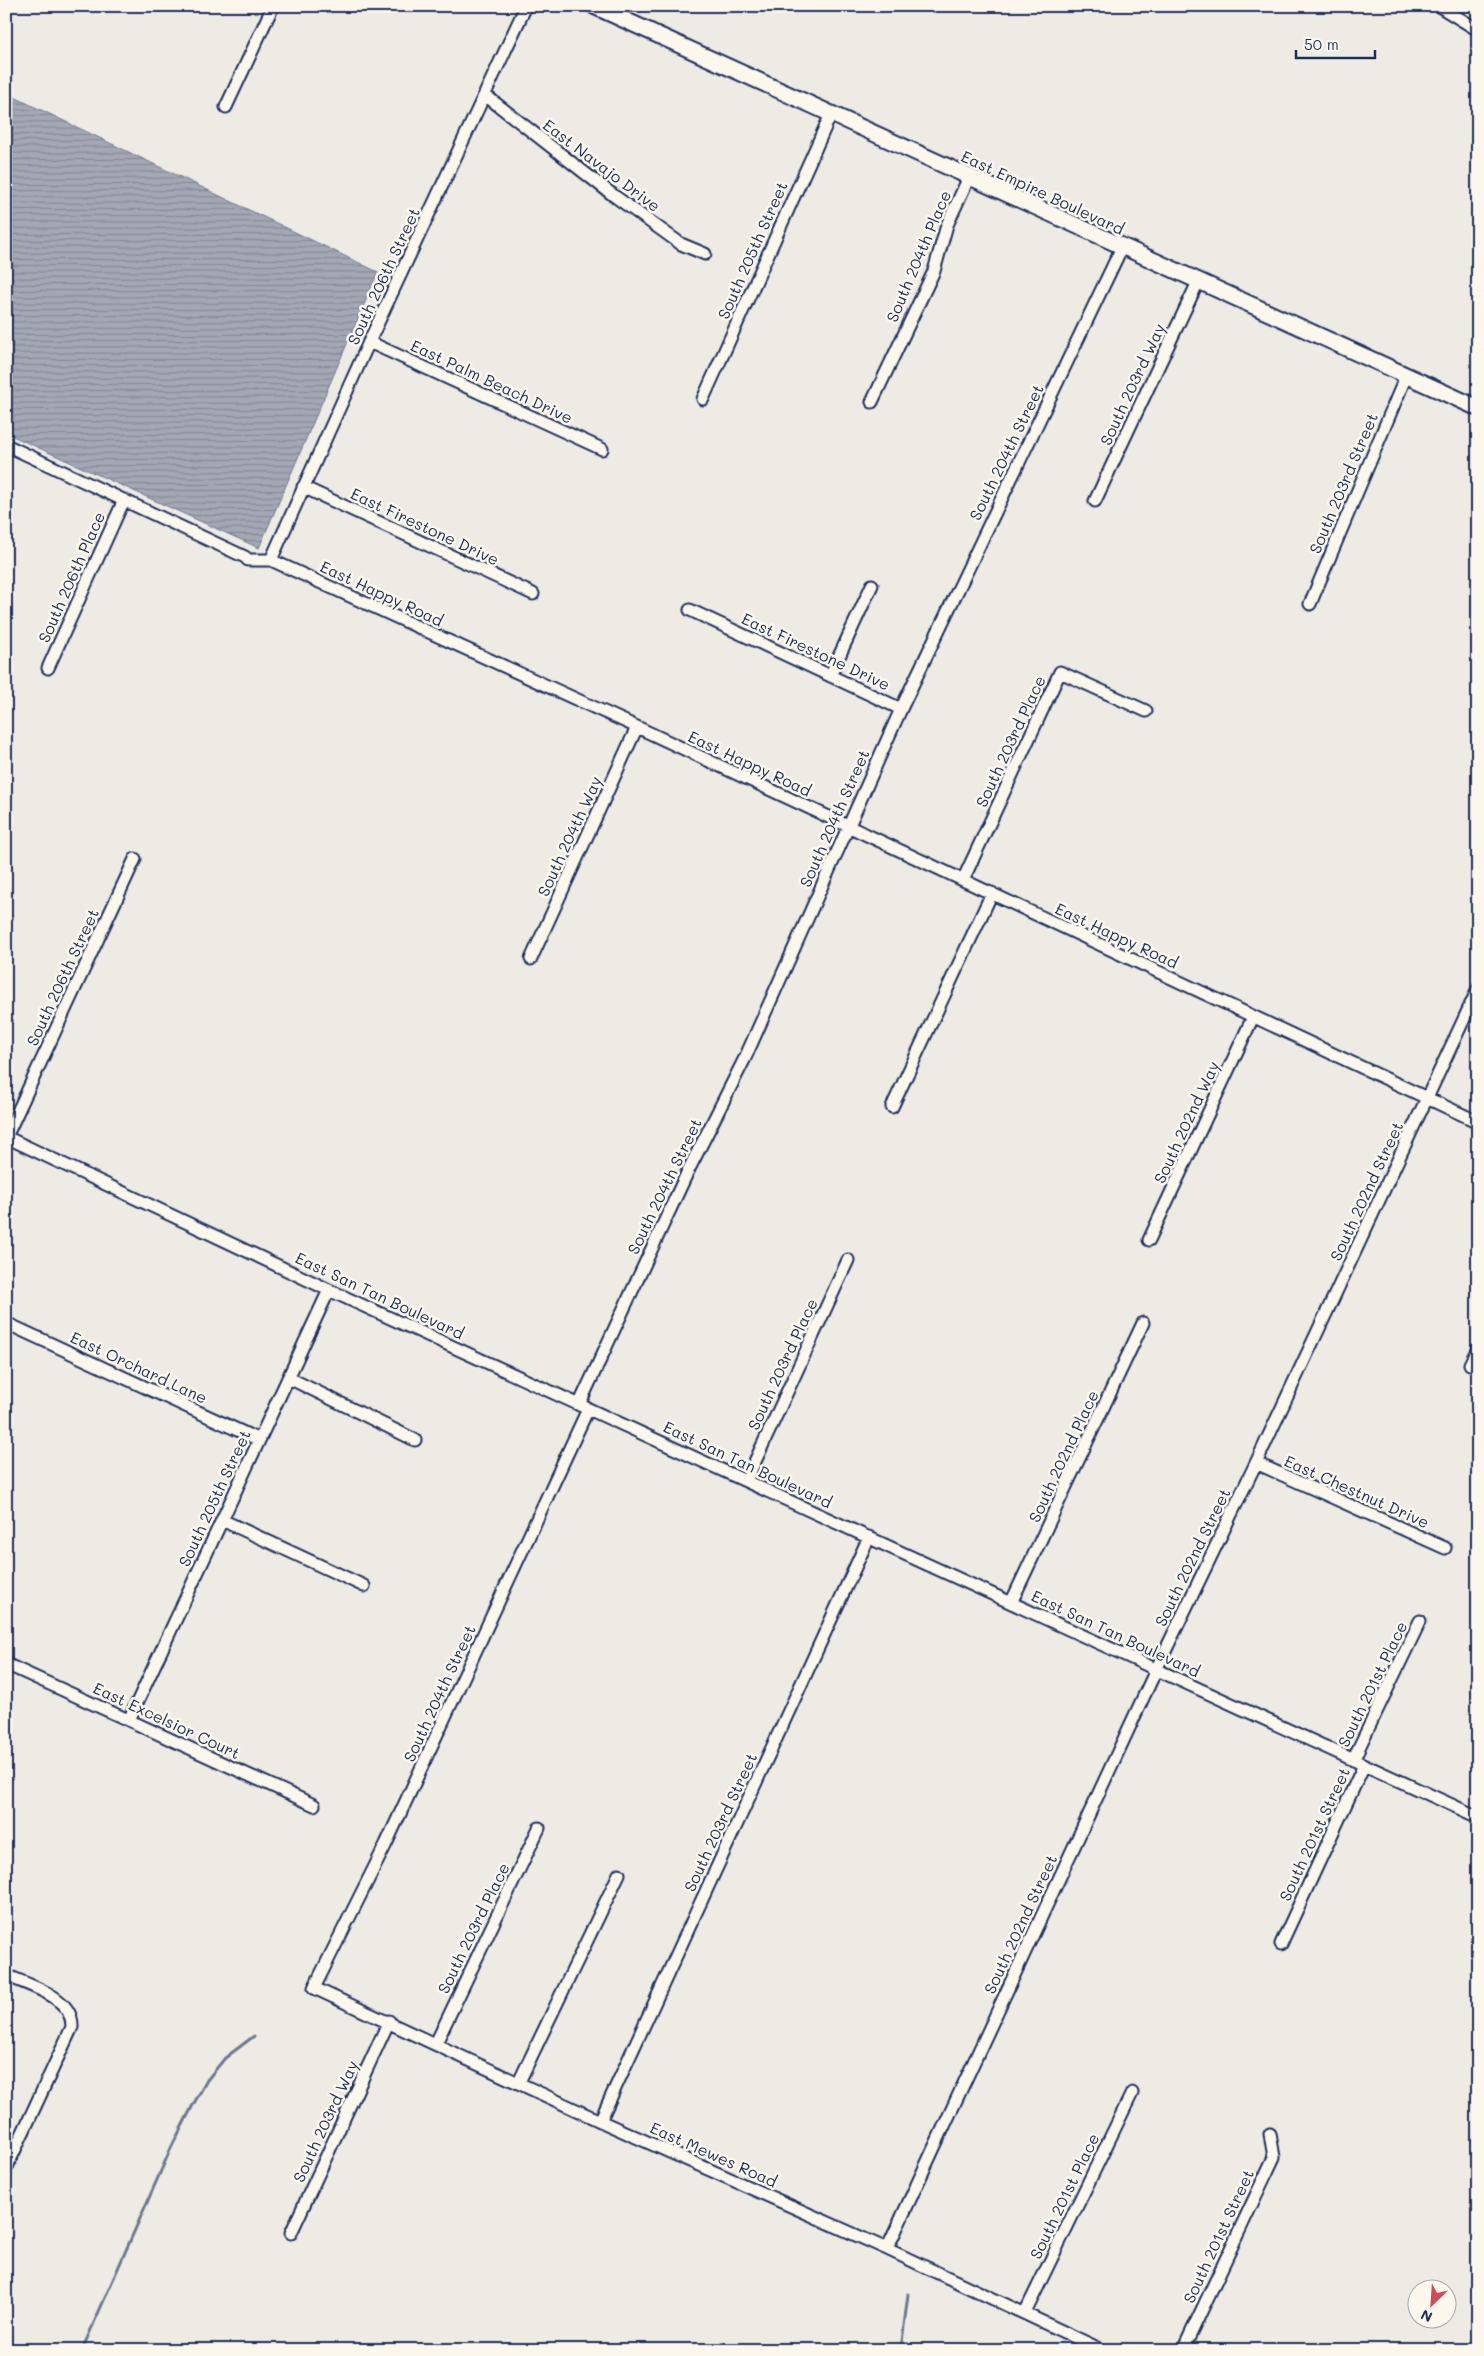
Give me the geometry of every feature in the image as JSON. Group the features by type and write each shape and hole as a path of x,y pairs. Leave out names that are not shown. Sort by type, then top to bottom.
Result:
{"main road":[{"name":"East Empire Boulevard","path":"594,6 1478,408"}],"street":[{"path":"226,107 273,6"},
{"name":"South 206th Street","path":"271,560 369,342 526,6"},
{"path":"1439,6 1478,30"},
{"name":"East Navajo Drive","path":"485,95 612,195 681,244 705,254"},
{"name":"South 205th Street","path":"703,400 831,114"},
{"name":"South 204th Place","path":"872,402 934,271 947,225 969,177"},
{"name":"South 204th Street","path":"314,1988 386,1844 584,1407 688,1171 745,1058 901,709 1122,247"},
{"name":"South 203rd Way","path":"1095,501 1198,282"},
{"name":"East Palm Beach Drive","path":"369,342 602,449"},
{"name":"South 203rd Street","path":"1310,604 1406,376"},
{"name":"East Happy Road","path":"6,445 248,560 271,560 637,728 1478,1122"},
{"name":"East Firestone Drive","path":"303,487 533,594"},
{"name":"South 206th Place","path":"48,668 124,500"},
{"path":"830,676 872,585"},
{"name":"East Firestone Drive","path":"690,610 901,709"},
{"name":"South 203rd Place","path":"963,880 1060,672 1146,711"},
{"name":"South 204th Way","path":"531,959 637,728"},
{"name":"South 206th Street","path":"6,1137 135,859"},
{"path":"892,1106 992,893"},
{"name":"South 202nd Street","path":"887,2249 1156,1670 1256,1463 1478,989"},
{"name":"South 202nd Way","path":"1149,1240 1253,1017"},
{"name":"East San Tan Boulevard","path":"6,1137 329,1290 1478,1817"},
{"name":"South 203rd Place","path":"746,1481 848,1260"},
{"name":"South 205th Street","path":"129,1720 329,1290"},
{"name":"East Orchard Lane","path":"6,1323 259,1440"},
{"name":"South 202nd Place","path":"1011,1603 1144,1323"},
{"path":"1470,1364 1478,1348"},
{"path":"289,1378 415,1440"},
{"name":"East Chestnut Drive","path":"1256,1463 1445,1548"},
{"path":"222,1520 364,1586"},
{"name":"South 203rd Street","path":"600,2121 869,1537"},
{"name":"South 201st Place","path":"1353,1760 1420,1621"},
{"name":"East Excelsior Court","path":"6,1664 314,1805"},
{"name":"South 201st Street","path":"1281,1944 1364,1765"},
{"name":"South 203rd Place","path":"436,2043 539,1828"},
{"path":"519,2082 619,1874"},
{"path":"6,1975 56,1998 72,2016 72,2027 8,2162"},
{"name":"East Mewes Road","path":"314,1988 436,2043 600,2121 887,2249 1102,2350"},
{"name":"South 203rd Way","path":"291,2234 389,2022"},
{"name":"South 201st Place","path":"1025,2313 1132,2093"},
{"name":"South 201st Street","path":"1183,2350 1274,2157 1270,2134"}],"shaded area":[{"path":"6,93 378,272 259,548 6,433"}],"waterway":[{"path":"82,2350 171,2148 193,2105 207,2080 225,2058 254,2036"},
{"path":"901,2350 908,2294"}]}
